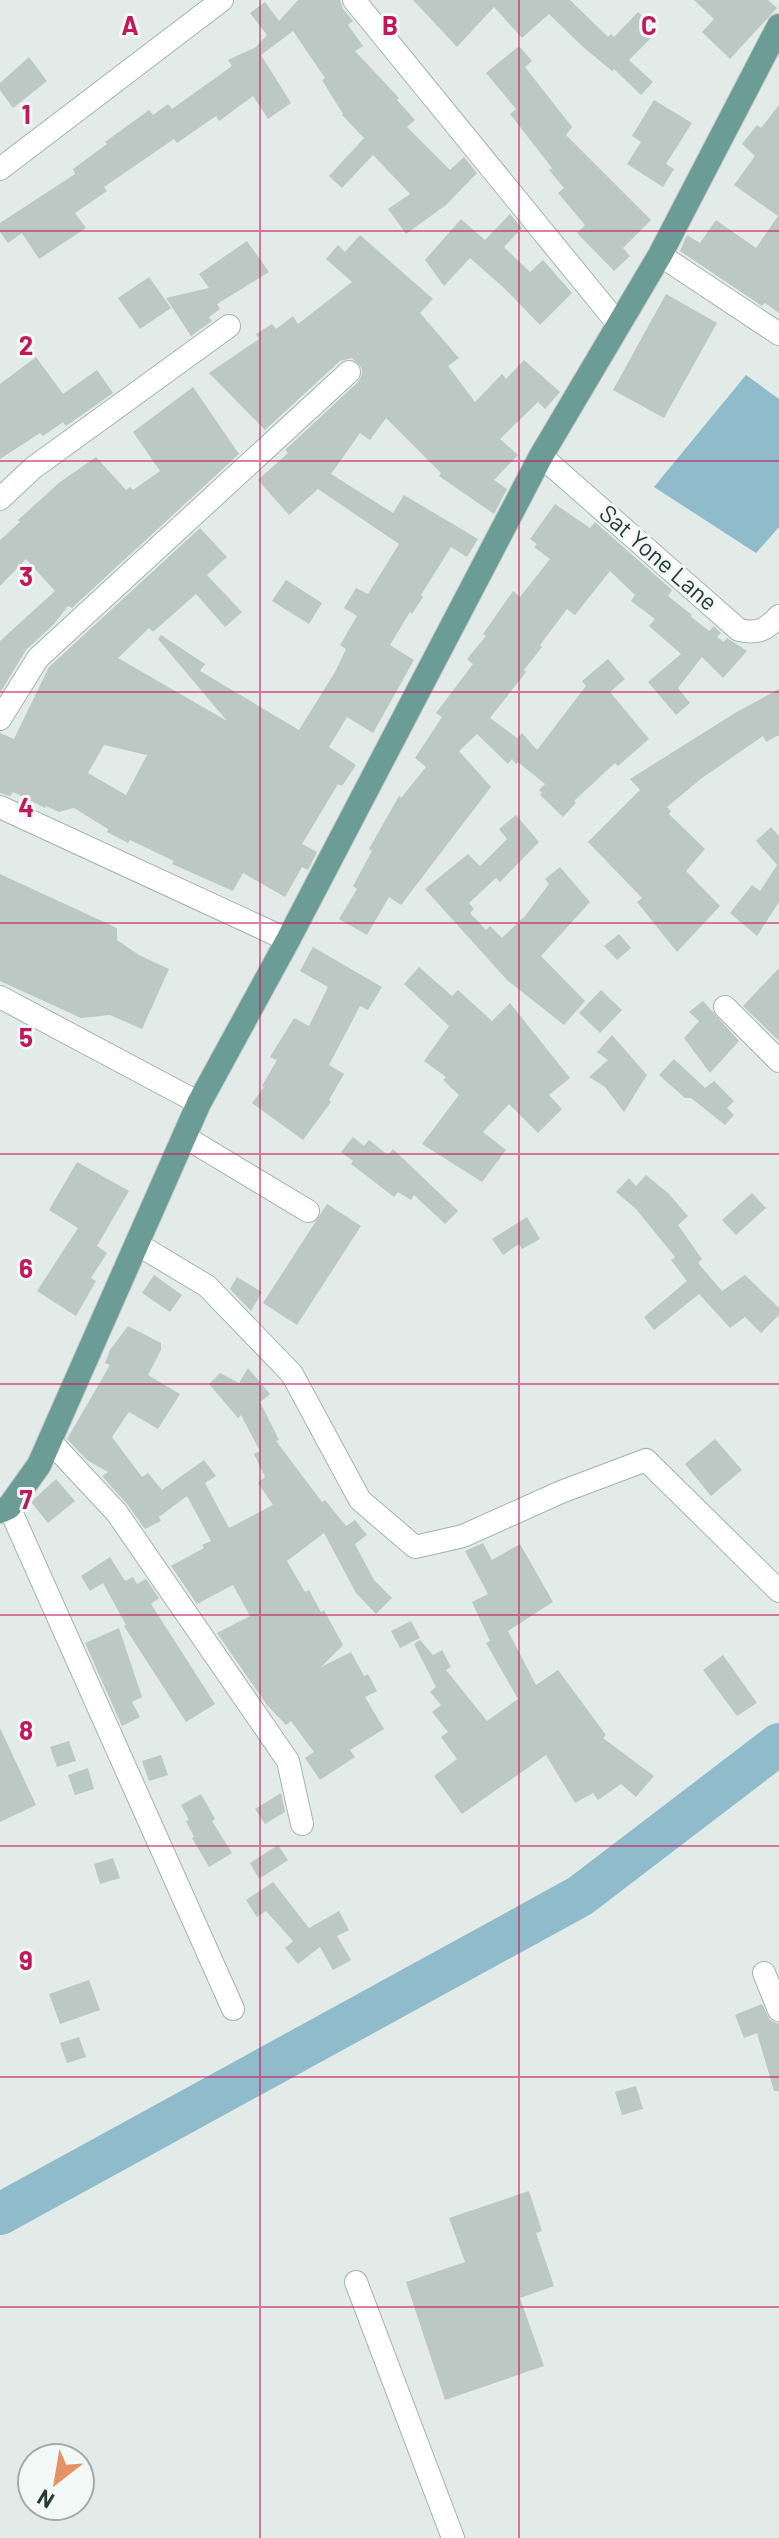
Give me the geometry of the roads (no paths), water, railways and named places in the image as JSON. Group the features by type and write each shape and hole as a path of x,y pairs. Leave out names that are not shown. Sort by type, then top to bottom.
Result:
{"main road":[{"path":"4,1509 39,1465 199,1103 288,940 541,456 660,255 779,26"}],"street":[{"path":"0,169 222,0"},
{"path":"354,0 619,325"},
{"path":"660,255 779,334"},
{"path":"0,499 33,468 229,326"},
{"path":"0,719 38,658 349,372"},
{"name":"Sat Yone Lane","path":"541,456 739,630 755,633 770,626 779,616"},
{"path":"0,807 288,940"},
{"path":"0,997 199,1103"},
{"path":"725,1007 779,1061"},
{"path":"185,1137 308,1211"},
{"path":"137,1244 207,1286 292,1374 360,1500 415,1547 463,1536 561,1492 646,1460 779,1591"},
{"path":"50,1441 117,1513 288,1761 302,1824"},
{"path":"4,1509 233,2009"},
{"path":"764,1973 779,2010"},
{"path":"356,2282 453,2538"}],"water":[{"path":"746,375 779,399 779,527 756,553 654,487"}],"waterway":[{"path":"0,2214 580,1896 779,1744"}]}
